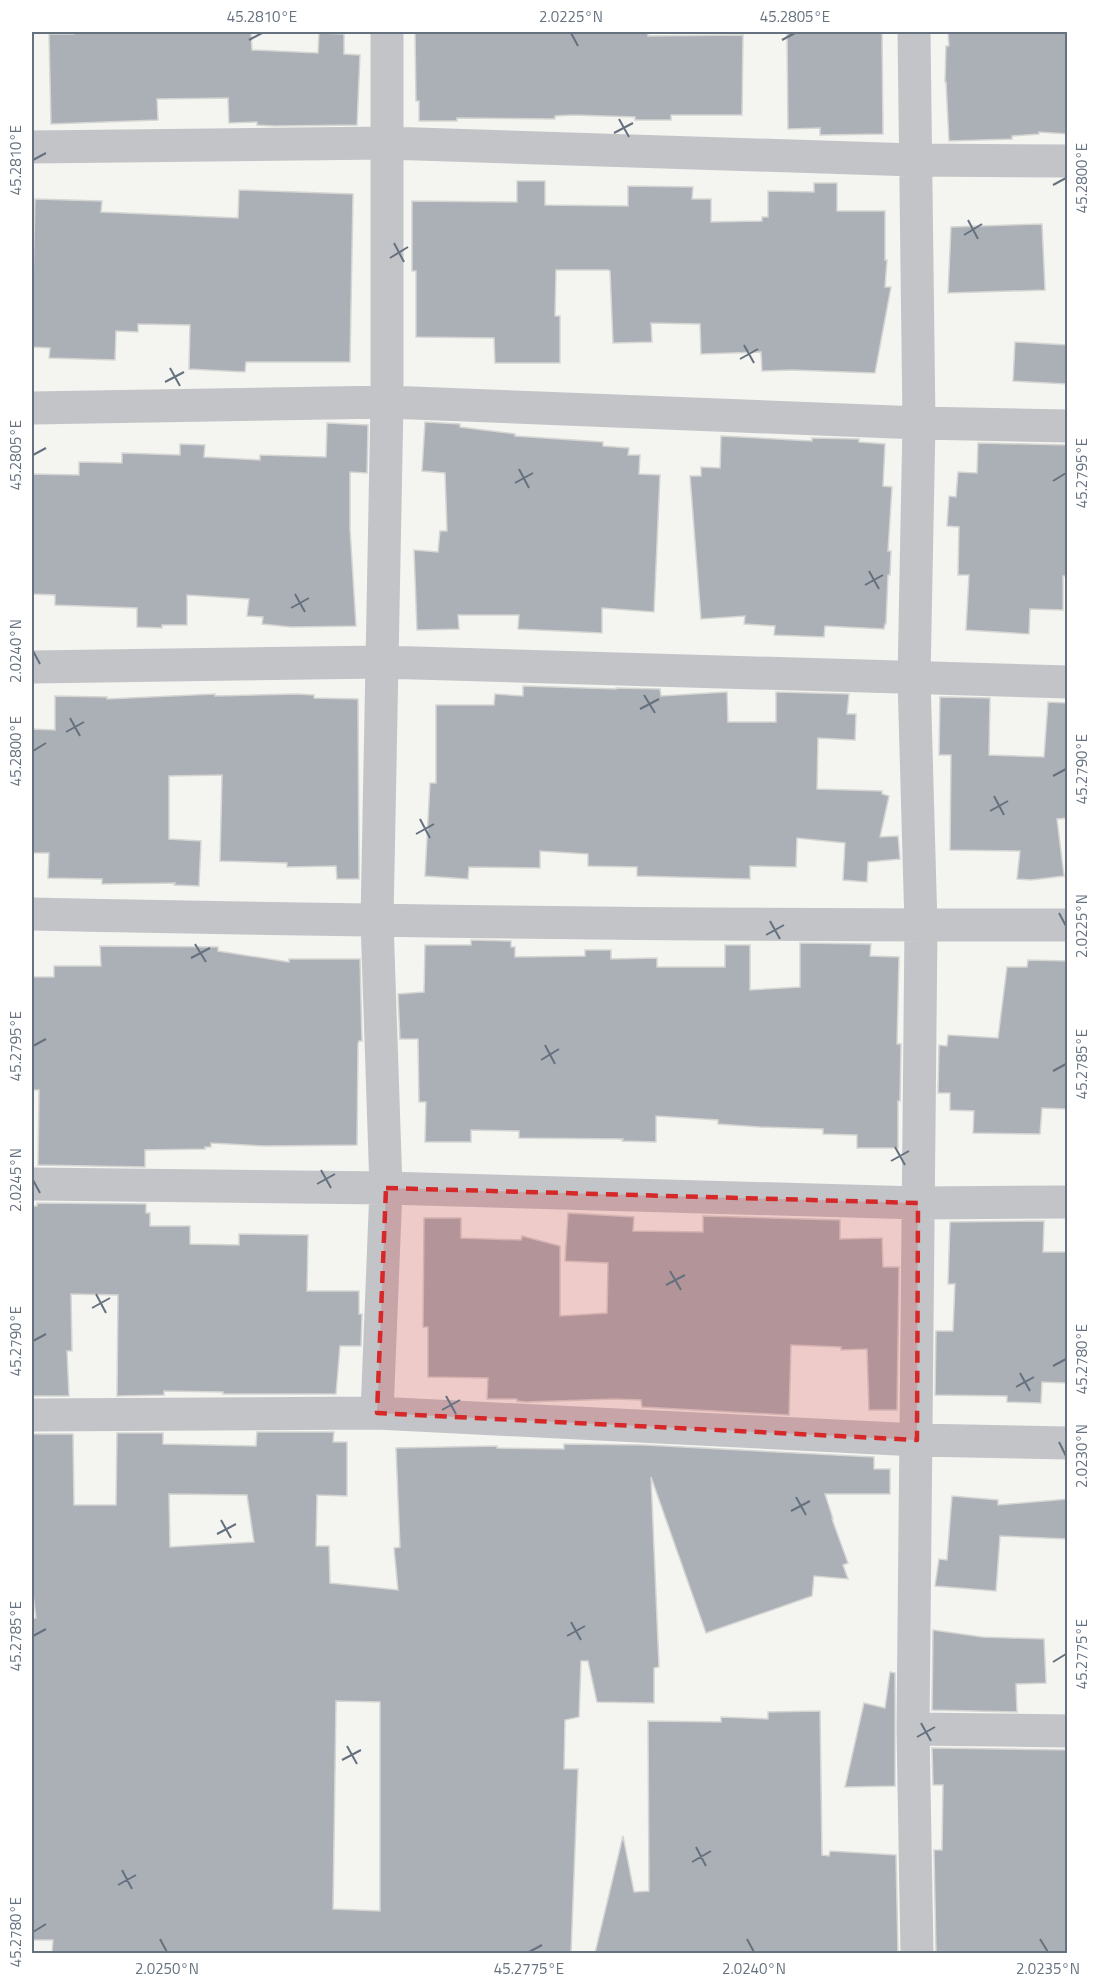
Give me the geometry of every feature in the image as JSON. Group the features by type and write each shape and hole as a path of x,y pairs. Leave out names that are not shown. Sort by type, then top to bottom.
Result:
{"street":[{"path":"377,1413 386,1188 377,921 387,402 387,32"},
{"path":"914,32 919,423 914,678 921,926 914,1729 917,1953"},
{"path":"32,147 387,143 914,160 1068,161"},
{"path":"32,408 387,402 919,423 1068,426"},
{"path":"32,667 381,662 1068,682"},
{"path":"32,914 377,921 921,926 1068,925"},
{"path":"32,1185 386,1188 918,1203 1068,1202"},
{"path":"32,1415 377,1413 917,1440 1068,1443"},
{"path":"914,1729 1068,1731"}],"highlighted area":[{"path":"386,1188 918,1203 917,1440 377,1413"}],"building":[{"path":"74,32 251,32 252,50 318,53 319,33 344,34 344,54 360,55 357,125 275,126 257,125 257,122 229,123 228,98 157,99 158,120 51,124 49,34 74,34"},
{"path":"415,32 648,32 648,36 743,35 742,115 671,115 671,120 635,120 635,117 573,115 555,116 555,119 457,118 457,121 419,121 419,101 416,101"},
{"path":"789,32 882,32 883,134 820,135 820,128 788,129 787,34"},
{"path":"948,32 1068,32 1068,134 1039,132 1039,134 1012,136 1012,139 949,141 945,82 946,46 949,46"},
{"path":"517,181 545,181 545,205 628,206 628,186 693,187 692,199 711,199 711,222 762,221 762,217 768,217 768,191 814,192 814,183 837,183 837,211 885,211 885,260 887,260 885,287 891,287 875,373 762,371 761,352 701,354 700,324 651,323 652,342 613,343 610,271 608,270 556,270 555,316 560,316 560,363 495,363 494,338 416,337 416,271 412,271 412,201 517,202"},
{"path":"239,190 353,194 350,362 246,362 245,372 189,369 190,325 138,324 138,332 116,331 115,360 49,358 50,348 32,347 35,199 102,201 101,212 238,218"},
{"path":"1042,224 1045,290 948,293 951,227"},
{"path":"1015,342 1068,345 1068,384 1013,381"},
{"path":"425,422 460,424 460,427 515,434 515,436 603,442 603,446 629,448 628,455 640,455 639,474 660,475 654,612 602,608 602,633 518,629 519,615 458,615 459,629 417,630 414,550 438,552 440,531 447,531 445,473 422,471"},
{"path":"327,423 368,425 367,473 350,472 350,529 356,626 291,627 262,624 263,617 247,616 249,599 187,595 187,625 162,625 162,628 137,627 137,608 55,605 55,595 32,594 32,474 79,475 79,462 122,463 122,453 180,455 180,444 205,445 204,457 260,460 260,455 326,457"},
{"path":"721,436 812,441 812,438 859,439 859,442 885,444 883,486 892,487 888,551 891,551 890,575 888,575 884,629 825,626 824,637 774,635 775,626 744,624 745,616 701,619 690,476 701,476 701,467 720,468"},
{"path":"978,443 1068,445 1068,576 1063,576 1063,610 1030,609 1029,634 966,630 969,575 958,575 959,527 947,526 949,496 956,497 958,472 977,473"},
{"path":"523,686 660,689 661,696 727,692 728,722 776,722 776,692 849,694 847,714 856,714 855,740 818,738 817,789 882,791 882,794 889,796 880,837 898,836 900,859 868,862 867,882 843,880 845,843 797,838 796,867 750,866 750,879 637,876 637,867 588,866 588,854 540,851 540,868 469,867 468,879 425,876 430,783 436,783 436,705 494,705 495,694 523,696"},
{"path":"215,694 215,696 298,694 314,695 314,698 358,699 359,879 337,879 336,866 287,867 287,863 220,861 222,775 169,776 169,839 201,841 199,886 174,885 175,883 102,884 102,879 48,878 49,853 32,853 32,729 55,730 55,696 107,697 107,699"},
{"path":"940,697 990,698 989,755 1044,757 1048,702 1068,703 1068,818 1057,819 1064,876 1031,880 1017,879 1020,851 950,850 951,755 939,755"},
{"path":"471,940 511,941 511,947 515,947 515,957 585,956 585,950 611,950 611,959 657,958 657,967 725,967 725,945 750,945 750,990 800,987 800,943 871,944 870,956 899,957 897,1044 901,1044 898,1148 857,1148 857,1135 823,1134 823,1129 718,1124 718,1120 656,1116 656,1142 622,1141 623,1139 519,1138 519,1131 471,1130 471,1142 425,1142 426,1102 419,1102 418,1039 400,1039 398,994 424,992 425,945 471,945"},
{"path":"100,946 218,947 218,951 289,962 289,959 360,959 362,1041 358,1044 357,1145 265,1146 211,1143 211,1147 205,1147 205,1149 145,1150 145,1167 38,1165 39,1090 32,1090 32,977 54,977 54,966 101,966"},
{"path":"1028,960 1068,961 1068,1109 1042,1108 1040,1134 973,1133 974,1111 950,1110 950,1093 938,1093 939,1045 947,1046 948,1035 998,1038 1007,967 1027,967"},
{"path":"37,1203 146,1204 146,1213 150,1213 150,1226 190,1226 190,1244 239,1245 239,1234 308,1235 307,1291 359,1291 359,1314 362,1314 361,1346 340,1346 336,1394 223,1394 223,1392 164,1391 164,1395 117,1396 118,1295 71,1294 72,1351 67,1351 69,1396 32,1396 32,1206 37,1206"},
{"path":"568,1213 634,1217 633,1231 703,1232 703,1216 840,1220 840,1239 882,1238 883,1267 899,1267 897,1410 869,1410 867,1349 841,1350 841,1347 791,1345 789,1415 642,1407 641,1400 526,1402 517,1401 517,1399 487,1399 488,1378 428,1377 428,1327 423,1327 424,1218 461,1218 461,1238 521,1240 522,1236 560,1246 560,1316 607,1313 608,1263 565,1261"},
{"path":"1044,1221 1043,1252 1067,1252 1068,1383 1042,1382 1041,1403 1007,1402 1007,1396 935,1395 936,1331 953,1331 955,1284 948,1284 950,1222"},
{"path":"257,1432 334,1432 333,1442 347,1442 347,1496 317,1495 316,1546 329,1546 330,1583 398,1590 394,1548 400,1547 396,1448 497,1446 497,1448 564,1449 564,1444 645,1445 874,1457 874,1469 890,1469 890,1494 825,1494 848,1563 843,1565 848,1579 814,1576 812,1596 706,1633 651,1477 659,1667 654,1668 654,1703 597,1702 588,1661 581,1661 579,1717 565,1720 564,1769 578,1769 571,1953 52,1953 53,1940 32,1940 32,1618 36,1618 32,1586 32,1434 73,1434 74,1505 116,1505 117,1433 163,1433 163,1444 256,1446","holes":["169,1494 247,1495 254,1542 170,1547","336,1701 380,1702 380,1911 333,1909"]},
{"path":"952,1496 998,1500 998,1505 1068,1499 1068,1539 1000,1536 996,1591 935,1586 939,1559 947,1560"},
{"path":"933,1630 982,1637 1044,1639 1046,1683 1016,1684 1017,1712 932,1710"},
{"path":"890,1672 895,1673 895,1786 845,1787 864,1703 885,1708"},
{"path":"820,1711 822,1855 829,1856 830,1851 896,1855 898,1953 595,1953 623,1836 634,1892 649,1891 648,1721 721,1722 721,1717 768,1719 768,1712"},
{"path":"932,1748 1068,1750 1068,1953 936,1953 934,1850 942,1850 943,1785 933,1785"}]}
